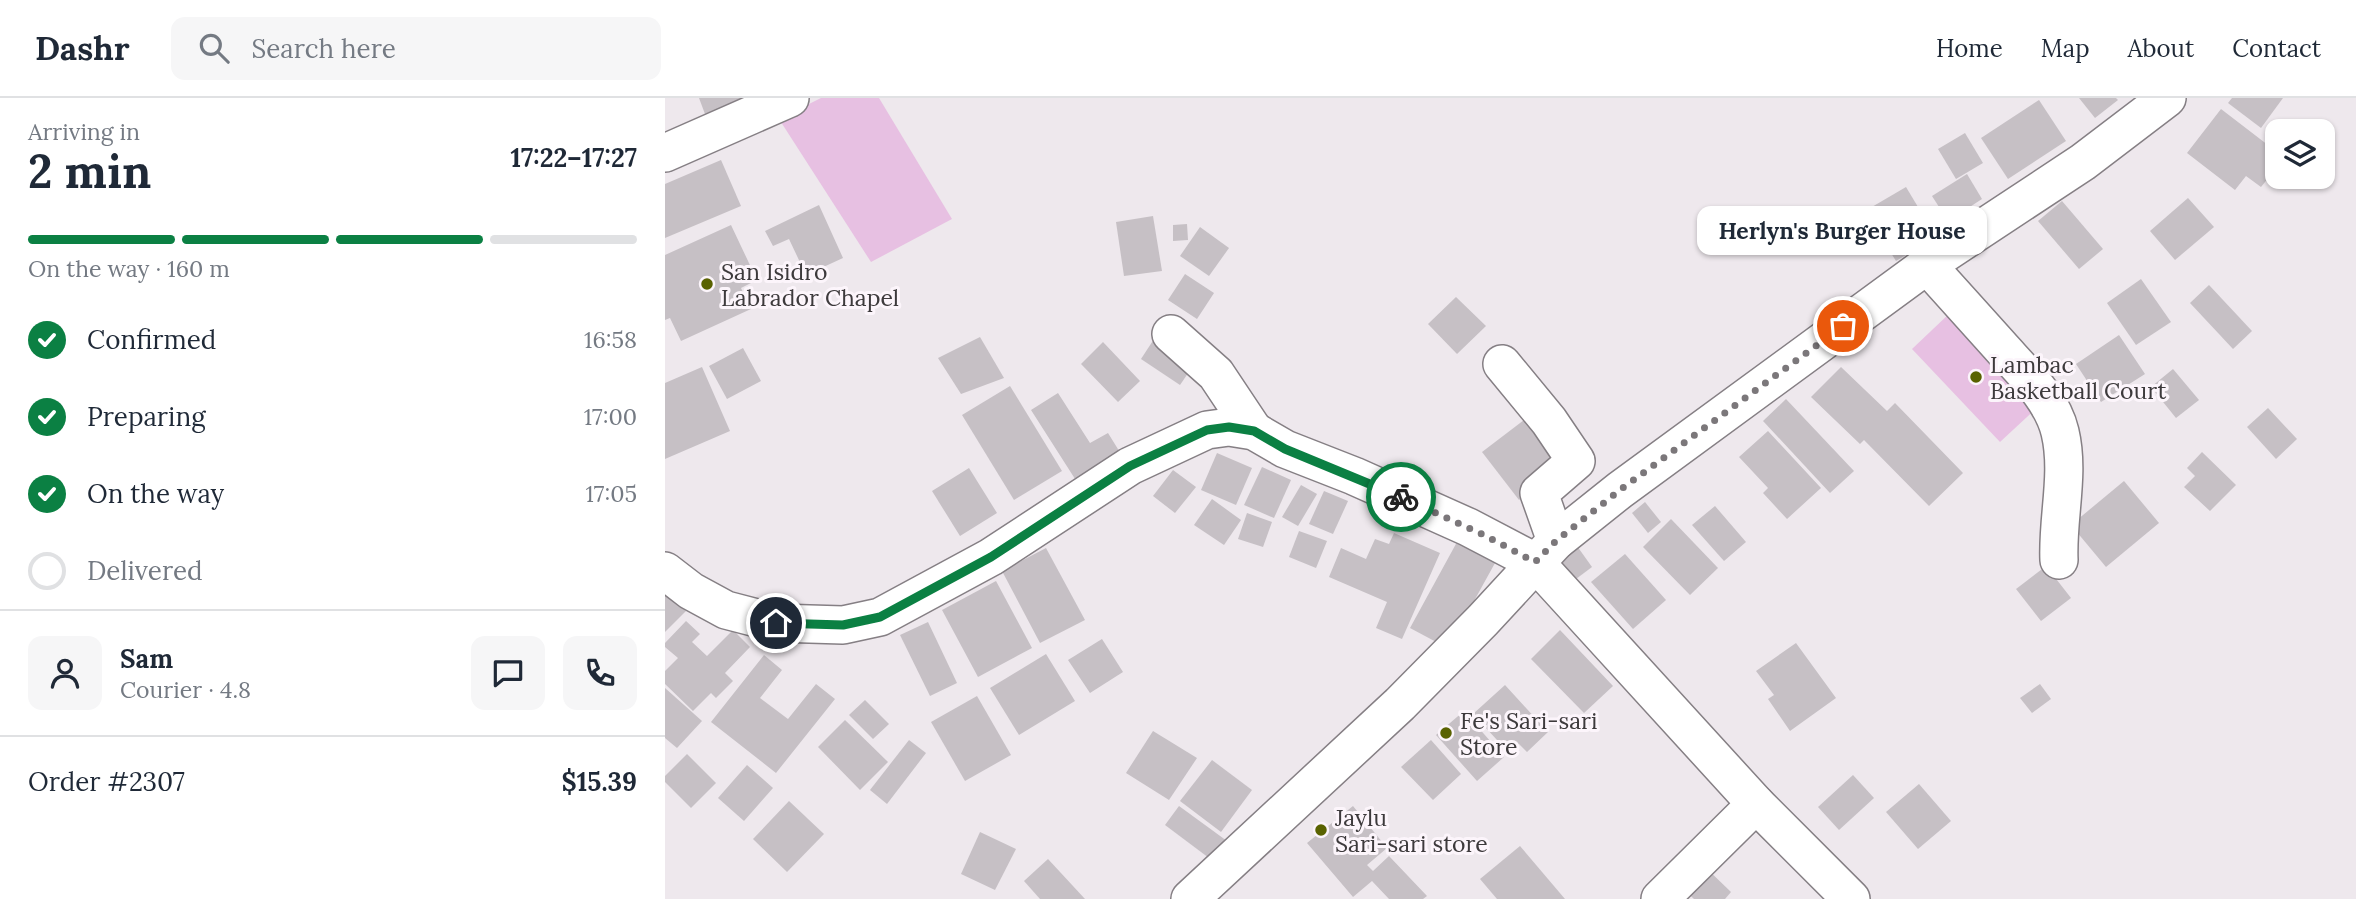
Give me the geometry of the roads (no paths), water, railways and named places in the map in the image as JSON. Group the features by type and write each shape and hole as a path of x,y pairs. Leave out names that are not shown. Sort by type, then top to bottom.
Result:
{"street":[{"path":"665,153 790,98"},
{"path":"1191,899 1400,704 1546,551 1620,490 1927,265 2083,162 2155,102"},
{"path":"1927,265 2024,374 2048,404 2060,430 2065,467 2058,537 2059,560"},
{"path":"1171,334 1216,374 1254,431"},
{"path":"1502,364 1549,421 1576,461 1539,493 1546,551"},
{"path":"665,570 691,591 726,610 776,623 843,625 880,617 991,557 1130,466 1207,430 1229,427 1254,431 1285,449 1354,476 1455,522 1546,551 1756,804 1851,899"},
{"path":"1660,899 1756,804"}],"place":[{"name":"San Isidro Labrador Chapel","path":"707,284"},
{"name":"Herlyn's Burger House","path":"1843,326"},
{"name":"Lambac Basketball Court","path":"1976,377"},
{"name":"Fe's Sari-sari Store","path":"1446,733"},
{"name":"Jaylu Sari-sari store","path":"1321,830"}]}
